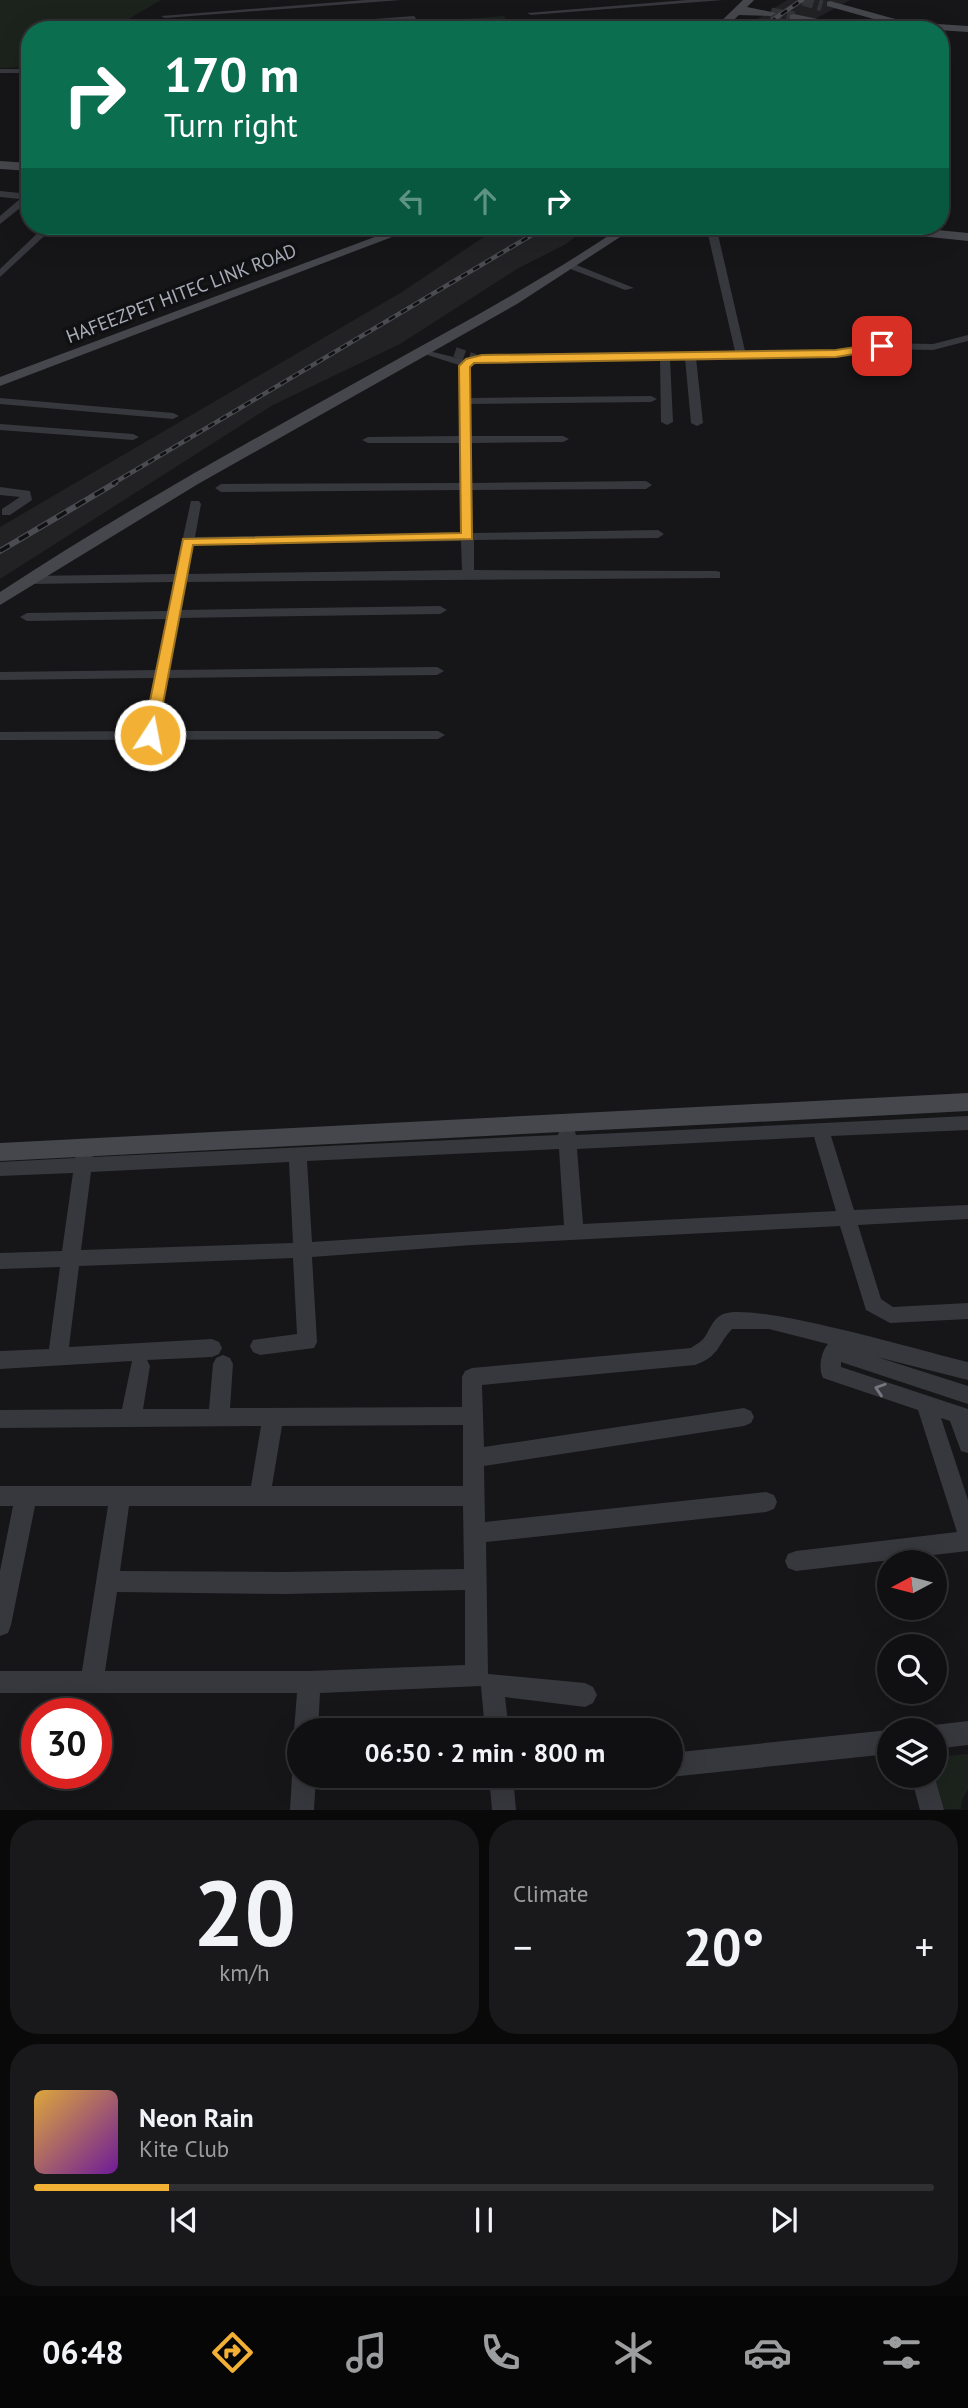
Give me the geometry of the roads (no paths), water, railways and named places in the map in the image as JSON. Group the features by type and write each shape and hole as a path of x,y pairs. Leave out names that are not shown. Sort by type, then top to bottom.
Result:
{"street":[{"path":"165,16 306,3 397,0"},
{"path":"531,13 645,2 719,0"},
{"path":"306,3 314,21"},
{"path":"742,5 752,10 771,13"},
{"path":"721,21 742,5"},
{"path":"726,21 742,5"},
{"path":"878,21 826,5 890,21"},
{"path":"794,17 808,21"},
{"path":"381,21 414,18"},
{"path":"949,29 968,31"},
{"path":"949,32 968,31"},
{"path":"0,71 21,71"},
{"path":"0,167 21,168"},
{"path":"0,194 21,196"},
{"path":"0,221 21,204"},
{"path":"1,271 40,235"},
{"name":"HAFEEZPET HITEC LINK ROAD","path":"0,371 196,297 380,235"},
{"name":"HAFEEZPET HITEC LINK ROAD","path":"0,382 383,235"},
{"path":"0,584 111,514 516,290 604,235"},
{"path":"0,600 155,501 431,348 571,266 618,235"},
{"path":"713,235 741,356"},
{"path":"949,235 968,237"},
{"path":"571,266 629,288"},
{"path":"431,348 466,364 482,358 638,360 690,356 836,353 882,346 933,347 968,338"},
{"path":"431,348 455,352"},
{"path":"690,356 697,423"},
{"path":"662,357 667,422"},
{"path":"466,364 468,574"},
{"path":"465,401 651,399"},
{"path":"0,401 173,416"},
{"path":"0,427 133,437"},
{"path":"368,440 564,439"},
{"path":"221,488 646,485"},
{"path":"0,491 26,494 26,500 6,512"},
{"path":"150,735 195,504"},
{"path":"188,541 658,534"},
{"path":"29,580 468,574 716,575"},
{"path":"27,617 440,610"},
{"path":"0,676 437,671"},
{"path":"0,736 438,735"},
{"path":"0,1170 84,1156 867,1117 968,1102"},
{"path":"0,1152 84,1156 298,1155 567,1132 820,1129 867,1117 968,1123"},
{"path":"820,1129 873,1304 890,1315 968,1311"},
{"path":"567,1132 574,1232"},
{"path":"260,1346 307,1342 298,1155"},
{"path":"58,1357 84,1156"},
{"path":"0,1261 302,1250 574,1232 968,1212"},
{"path":"494,1718 485,1680 474,1579 472,1377 695,1356 713,1343 716,1333 726,1321 738,1319 769,1321 968,1371"},
{"path":"968,1395 834,1351 830,1372 963,1416 968,1444"},
{"path":"0,1360 217,1356 219,1418"},
{"path":"131,1419 140,1366"},
{"path":"926,1404 968,1532"},
{"path":"0,1419 472,1416"},
{"path":"472,1458 744,1417"},
{"path":"260,1496 273,1418"},
{"path":"0,1496 472,1496"},
{"path":"0,1625 5,1581 26,1496"},
{"path":"92,1682 120,1496"},
{"path":"473,1533 766,1502"},
{"path":"796,1561 968,1541"},
{"path":"106,1581 285,1583 474,1579"},
{"path":"0,1682 485,1680 585,1695"},
{"path":"307,1718 309,1682"},
{"path":"947,1735 968,1733"},
{"path":"683,1764 877,1743"},
{"path":"302,1810 303,1788"},
{"path":"502,1788 504,1810"},
{"path":"926,1788 932,1810"}],"tunnel":[{"path":"803,0 822,6"},
{"path":"771,13 794,17"},
{"path":"455,352 475,359"}],"railway":[{"path":"771,21 802,0"},
{"path":"112,484 532,235"},
{"path":"0,551 115,483"}]}
